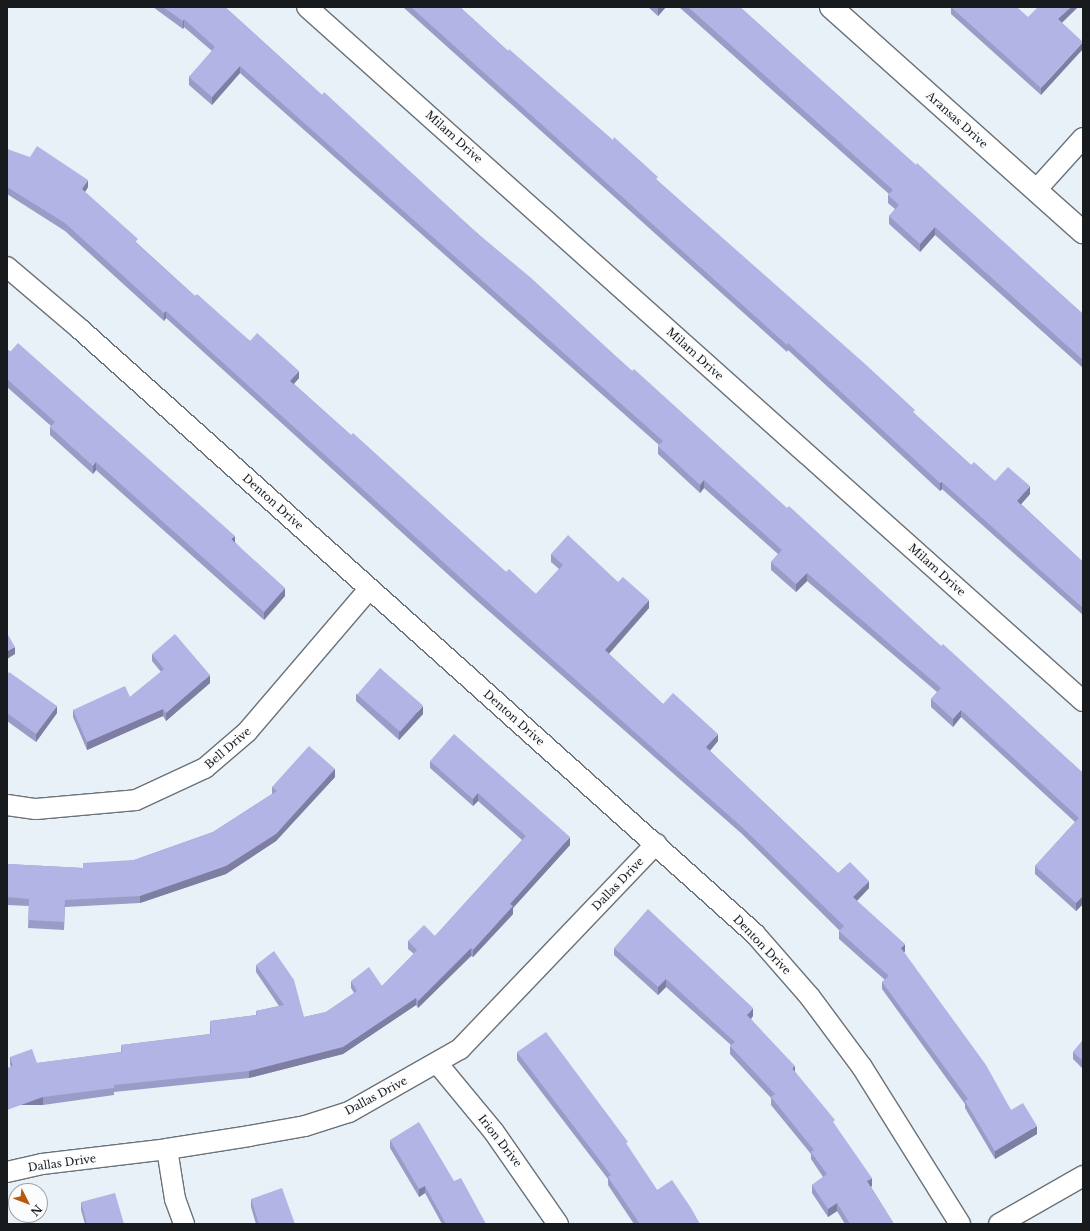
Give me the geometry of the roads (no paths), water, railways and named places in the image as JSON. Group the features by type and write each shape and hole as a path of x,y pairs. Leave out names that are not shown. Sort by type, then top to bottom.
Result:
{"street":[{"name":"Milam Drive","path":"307,7 1083,701"},
{"name":"Aransas Drive","path":"831,7 1083,232"},
{"path":"1036,190 1083,138"},
{"name":"Denton Drive","path":"7,267 80,329 368,589 756,934 810,997 862,1067 960,1224"},
{"name":"Bell Drive","path":"7,805 36,809 136,800 206,768 248,732 368,589"},
{"name":"Dallas Drive","path":"7,1172 42,1164 167,1149 305,1126 349,1112 460,1049 656,844"},
{"name":"Irion Drive","path":"437,1063 499,1138 558,1224"},
{"path":"167,1149 175,1199 184,1224"},
{"path":"999,1224 1083,1176"}]}
